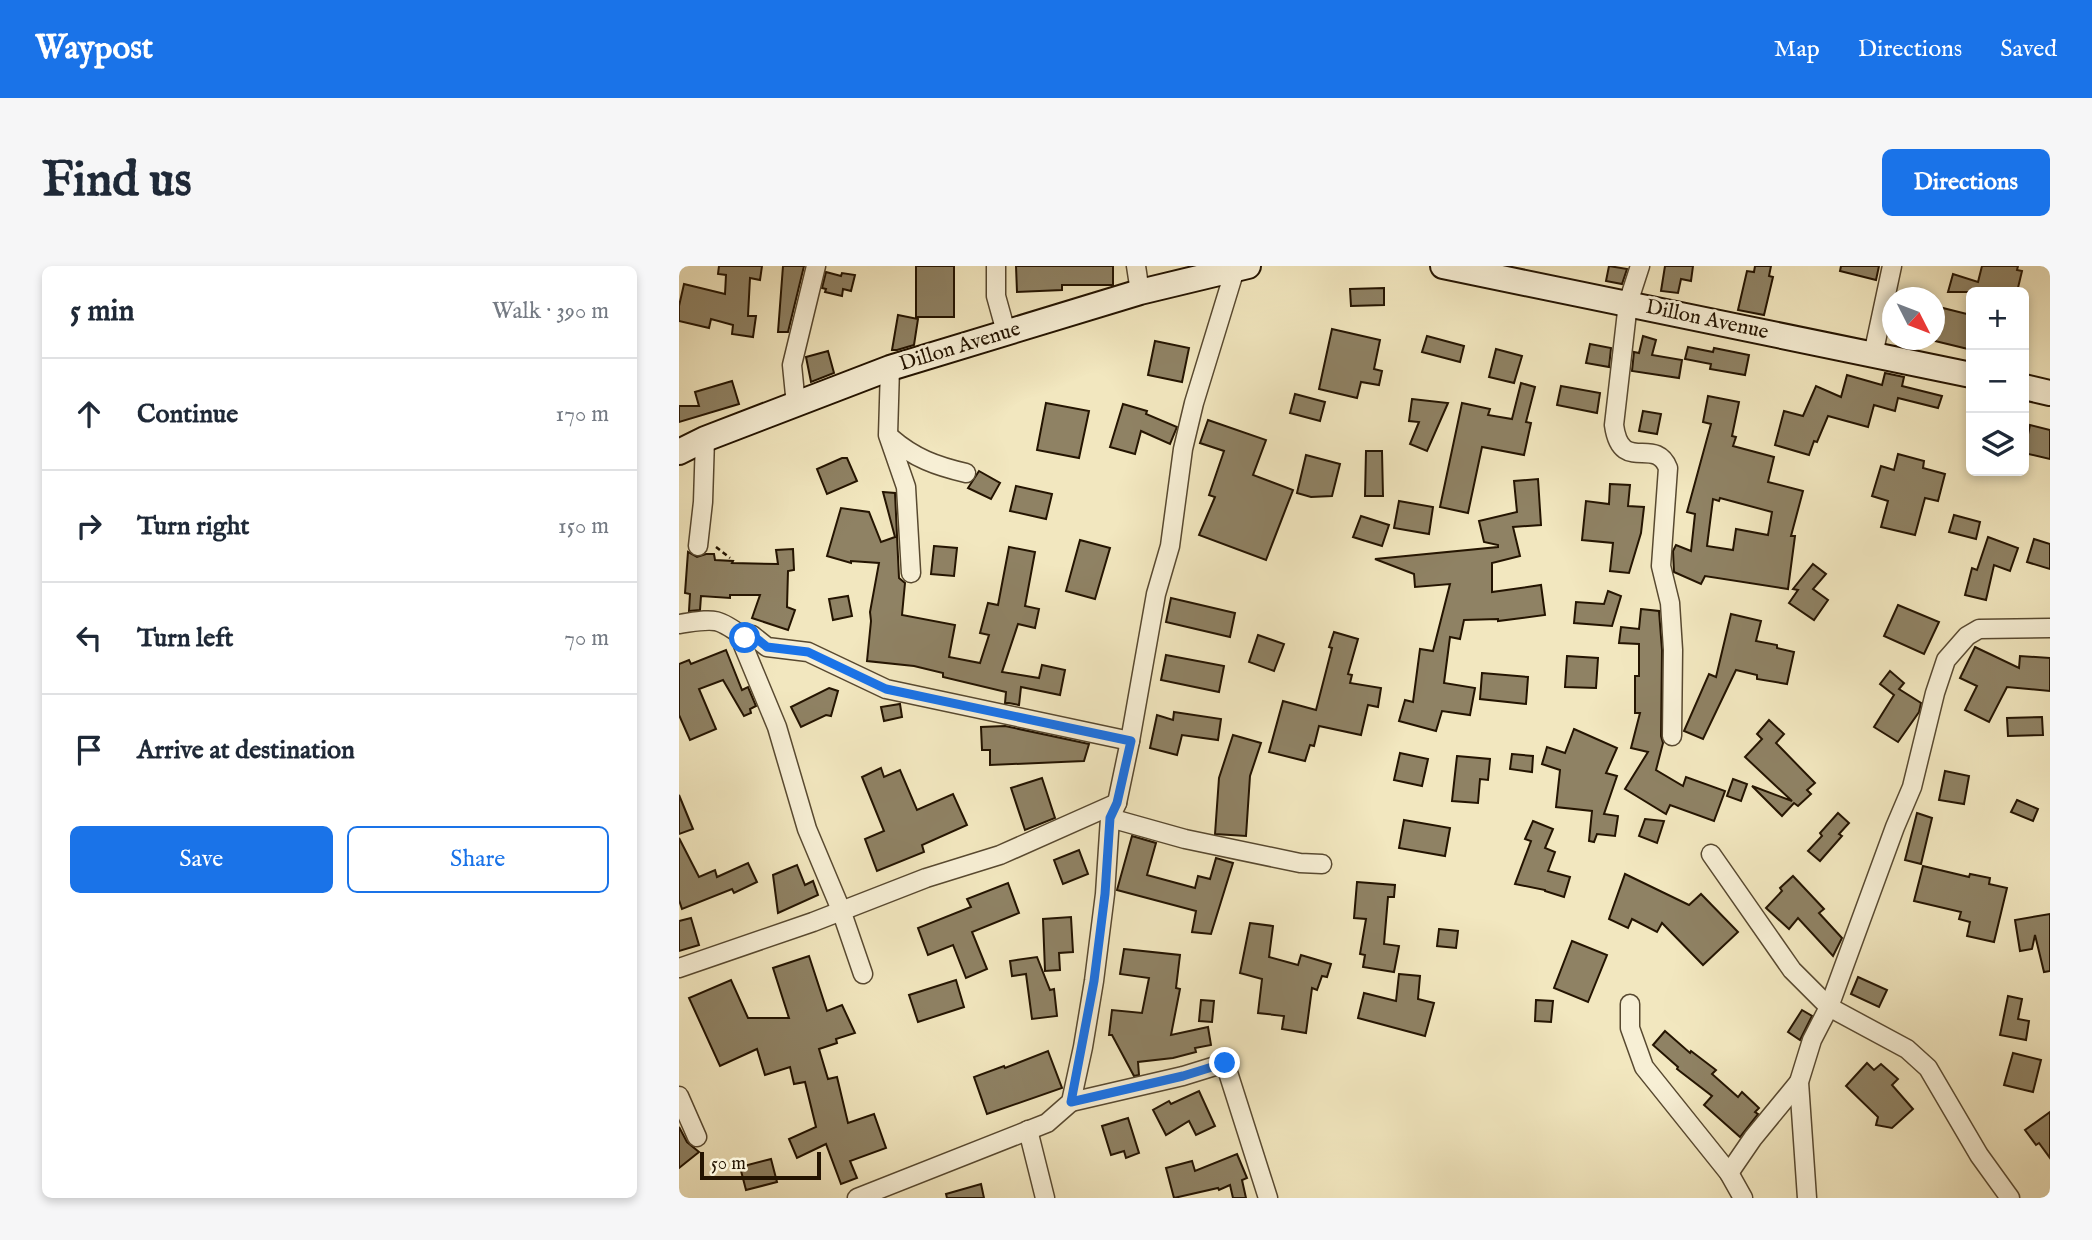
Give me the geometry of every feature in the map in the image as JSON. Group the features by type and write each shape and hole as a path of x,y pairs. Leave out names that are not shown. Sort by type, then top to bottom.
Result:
{"street":[{"path":"796,405 792,365 815,266"},
{"path":"996,266 996,296 1006,332"},
{"path":"1136,266 1140,292"},
{"path":"1640,266 1628,303 1614,425 1617,439 1627,450 1637,454 1660,454 1668,468 1661,566 1670,603 1673,650 1672,736"},
{"path":"1873,355 1892,266"},
{"path":"1071,1102 1094,981 1113,810 1131,741 1156,594 1170,546 1183,449 1194,403 1240,267"},
{"name":"Dillon Avenue","path":"679,452 705,439 890,368 1140,292 1240,267"},
{"name":"Dillon Avenue","path":"1453,267 1966,374"},
{"path":"890,368 888,435 906,487 911,573"},
{"path":"2029,388 2050,393"},
{"path":"888,435 906,451 923,461 966,473"},
{"path":"698,546 703,502 705,439"},
{"path":"679,624 713,619 724,622 745,638"},
{"path":"1807,1198 1799,1082 1812,1040 1829,1007 1912,787 1946,660 1967,636 1979,629 2050,628"},
{"path":"745,638 752,635 767,647 808,652 886,689 1131,741"},
{"path":"745,638 743,645 777,727 807,829 841,910 863,974"},
{"path":"679,968 813,922 926,878 999,855 1113,810 1185,839 1300,863 1322,864"},
{"path":"1710,854 1792,970 1829,1007 1907,1049 1928,1068 1979,1155 2010,1198"},
{"path":"1630,1004 1630,1028 1644,1067 1729,1174 1743,1198"},
{"path":"857,1198 1047,1123 1071,1102 1183,1076 1225,1063 1268,1198"},
{"path":"1729,1174 1753,1138 1799,1082"},
{"path":"679,1096 697,1137"},
{"path":"1028,1130 1045,1198"}],"building":[{"path":"719,266 762,266 760,280 750,278 748,316 756,316 753,337 732,334 733,325 711,319 709,328 679,321 684,284 725,294 726,275 718,274"},
{"path":"783,266 804,266 788,332 778,332"},
{"path":"916,266 954,266 954,317 916,317"},
{"path":"1016,266 1113,266 1113,285 1062,285 1062,290 1017,292"},
{"path":"1609,266 1627,269 1622,284 1606,281"},
{"path":"1665,266 1693,266 1691,281 1681,279 1678,293 1661,291"},
{"path":"1755,266 1771,266 1769,276 1773,277 1764,315 1738,310 1747,271 1754,272"},
{"path":"1841,266 1879,266 1876,280 1840,271"},
{"path":"1982,266 2018,266 2017,270 2022,271 2018,287 1966,287 1966,292 1948,292 1953,274 1978,282"},
{"path":"826,272 841,276 842,273 855,275 851,291 843,289 842,296 825,292 826,289 822,288"},
{"path":"1384,288 1384,305 1351,306 1350,289"},
{"path":"1945,308 1966,314 1966,349 1945,343"},
{"path":"898,315 918,319 914,345 892,350"},
{"path":"1332,329 1380,340 1374,369 1382,371 1379,385 1361,382 1357,398 1319,389"},
{"path":"1427,336 1464,346 1460,362 1422,352"},
{"path":"1643,336 1656,340 1652,355 1682,360 1679,378 1632,371 1634,352 1639,353"},
{"path":"1155,341 1189,348 1182,382 1148,375"},
{"path":"1590,344 1611,348 1609,367 1586,363"},
{"path":"1688,347 1713,352 1714,348 1749,355 1745,375 1710,369 1711,364 1685,359"},
{"path":"1496,349 1522,356 1514,383 1489,377"},
{"path":"828,351 834,373 811,382 806,357"},
{"path":"1885,373 1904,377 1902,386 1942,396 1938,408 1898,398 1895,411 1874,405 1868,427 1828,416 1809,455 1775,445 1784,411 1803,416 1816,386 1841,397 1847,375 1882,385"},
{"path":"732,381 739,404 679,422 679,406 699,406 695,392"},
{"path":"1521,383 1535,387 1526,422 1531,423 1524,455 1482,447 1468,513 1440,507 1462,403 1490,409 1488,415 1512,419"},
{"path":"1561,386 1600,393 1597,413 1557,405"},
{"path":"1295,394 1325,402 1320,421 1290,413"},
{"path":"1708,396 1739,402 1732,436 1736,437 1733,446 1774,457 1768,482 1803,491 1791,536 1795,536 1788,589 1705,576 1701,584 1674,572 1673,551 1676,545 1691,551 1695,514 1687,512 1711,424 1703,422","holes":["1720,498 1772,512 1768,535 1736,529 1733,550 1707,546 1713,499 1719,501"]},
{"path":"1412,399 1448,403 1427,451 1410,444 1419,422 1409,421"},
{"path":"1046,403 1089,411 1079,458 1037,450"},
{"path":"1123,404 1147,411 1146,414 1177,427 1170,444 1141,431 1135,454 1110,447"},
{"path":"1643,411 1661,414 1657,434 1639,431"},
{"path":"1208,420 1266,440 1253,475 1293,490 1266,560 1199,535 1215,497 1209,495 1224,451 1200,443"},
{"path":"2030,425 2050,430 2050,459 2029,454"},
{"path":"1366,451 1382,451 1383,496 1365,496"},
{"path":"1898,454 1924,461 1923,468 1945,474 1938,501 1925,498 1915,535 1881,527 1888,501 1872,496 1881,466 1894,470"},
{"path":"1306,455 1340,464 1332,496 1311,497 1297,493"},
{"path":"847,458 857,481 827,494 817,469"},
{"path":"979,471 1000,483 991,499 968,488"},
{"path":"1538,479 1541,525 1513,527 1520,556 1492,563 1492,592 1541,585 1545,615 1498,621 1464,620 1460,639 1450,637 1444,683 1475,688 1470,715 1442,711 1436,731 1399,721 1405,700 1413,702 1420,649 1433,651 1450,584 1415,587 1414,574 1375,559 1498,547 1484,542 1479,521 1517,512 1514,481"},
{"path":"1610,484 1630,485 1628,506 1644,507 1641,533 1629,573 1610,571 1613,543 1582,540 1586,501 1609,504"},
{"path":"1016,486 1052,494 1046,519 1010,511"},
{"path":"883,492 895,493 899,578 905,583 902,615 955,625 949,657 980,663 989,635 980,633 988,603 998,605 1009,547 1035,552 1025,606 1039,609 1035,628 1018,624 1002,672 1039,678 1042,665 1065,670 1060,695 1021,687 1019,705 1005,703 1006,692 943,677 943,673 914,666 867,661 870,612 879,563 851,563 827,556 841,508 869,512 881,542 895,537"},
{"path":"1399,501 1433,507 1429,534 1394,528"},
{"path":"1954,515 1980,522 1976,539 1949,532"},
{"path":"1361,516 1389,525 1382,546 1353,537"},
{"path":"1988,537 2018,548 2010,571 1994,565 1986,600 1965,595 1972,568 1977,570"},
{"path":"2034,539 2050,544 2050,569 2027,562"},
{"path":"1080,540 1110,548 1095,599 1066,591"},
{"path":"934,546 957,548 954,576 931,574"},
{"path":"793,549 794,570 788,571 787,607 795,610 788,630 752,618 760,595 730,595 730,598 701,596 700,610 689,611 690,594 685,593 688,552 697,557 714,554 715,560 733,561 732,563 778,564 776,550"},
{"path":"1813,564 1826,574 1813,589 1828,600 1814,620 1789,603 1798,590 1793,589"},
{"path":"1608,591 1621,596 1612,626 1574,623 1576,602 1604,604"},
{"path":"848,596 852,616 833,620 829,599"},
{"path":"1171,598 1235,613 1230,637 1166,622"},
{"path":"1898,605 1939,622 1924,654 1884,636"},
{"path":"1641,609 1659,611 1663,743 1656,770 1683,786 1686,777 1725,791 1714,821 1670,805 1666,814 1625,789 1648,752 1631,748 1640,713 1635,713 1635,676 1639,676 1639,644 1619,643 1621,627 1639,629"},
{"path":"1731,614 1761,621 1756,641 1794,652 1787,684 1757,679 1757,675 1736,670 1703,739 1684,731 1709,674 1716,677"},
{"path":"1334,632 1358,639 1348,674 1352,675 1350,683 1381,688 1378,707 1368,705 1361,735 1319,726 1314,746 1310,745 1305,761 1269,752 1283,701 1316,710"},
{"path":"1258,635 1284,644 1274,671 1249,662"},
{"path":"1975,647 2019,668 2020,656 2050,658 2050,691 2007,687 1989,722 1965,710 1977,686 1960,678"},
{"path":"726,650 742,690 748,687 756,706 750,709 751,713 744,716 723,680 699,689 716,729 690,740 679,715 679,664 689,660 691,664"},
{"path":"1166,655 1224,666 1219,692 1161,680"},
{"path":"1567,656 1598,658 1596,688 1565,687"},
{"path":"1890,671 1904,683 1899,689 1921,703 1919,712 1898,742 1874,727 1894,695 1880,684"},
{"path":"1482,673 1528,677 1526,704 1480,699"},
{"path":"829,688 838,691 831,716 826,715 801,727 791,707"},
{"path":"900,704 902,717 884,721 881,707"},
{"path":"1174,712 1221,719 1218,740 1182,735 1177,755 1150,748 1157,715 1173,720"},
{"path":"2042,717 2043,735 2008,736 2007,718"},
{"path":"1769,720 1784,734 1776,743 1815,783 1807,790 1811,794 1798,806 1794,803 1782,816 1752,786 1792,801 1745,757 1762,739 1757,734"},
{"path":"1005,726 1089,744 1084,761 990,765 990,750 982,750 981,727"},
{"path":"1574,729 1617,748 1606,773 1617,776 1604,814 1618,816 1615,836 1597,834 1594,842 1589,841 1592,811 1556,807 1560,770 1542,764 1547,747 1565,753"},
{"path":"1233,735 1261,743 1250,776 1246,836 1215,834 1219,778"},
{"path":"1400,753 1428,759 1422,786 1394,780"},
{"path":"1512,754 1533,756 1532,772 1510,769"},
{"path":"1457,756 1490,759 1488,780 1480,779 1478,803 1452,801"},
{"path":"881,768 884,777 900,770 917,810 953,794 967,825 922,845 924,852 877,871 865,839 884,831 862,777"},
{"path":"1945,771 1969,776 1964,804 1939,800"},
{"path":"1042,778 1055,818 1025,830 1011,788"},
{"path":"1733,779 1747,784 1741,801 1727,796"},
{"path":"679,795 693,829 679,834"},
{"path":"2017,800 2038,809 2033,821 2011,812"},
{"path":"1838,813 1849,823 1839,834 1842,836 1820,861 1808,851"},
{"path":"1917,813 1932,818 1921,864 1905,860"},
{"path":"1645,819 1664,821 1657,843 1639,836"},
{"path":"1404,820 1450,828 1445,856 1399,848"},
{"path":"1533,821 1553,829 1545,848 1555,852 1548,871 1570,877 1564,897 1515,884 1531,841 1525,839"},
{"path":"1132,836 1156,843 1147,875 1195,888 1198,876 1210,879 1216,858 1233,863 1211,934 1192,932 1196,911 1117,890"},
{"path":"679,838 699,877 715,870 717,877 748,863 757,882 734,893 732,889 682,909 679,900"},
{"path":"1079,850 1088,874 1063,884 1054,860"},
{"path":"797,865 805,885 813,881 818,895 778,913 773,875"},
{"path":"1923,866 1969,877 1970,874 1990,878 1989,884 2007,888 1994,942 1967,936 1970,922 1959,919 1961,912 1914,901"},
{"path":"1625,874 1689,905 1701,894 1738,932 1703,965 1662,923 1657,932 1632,919 1628,928 1609,919"},
{"path":"1793,876 1824,909 1819,913 1842,938 1833,956 1798,918 1789,929 1766,908 1782,891 1780,888"},
{"path":"1357,882 1395,885 1394,897 1388,897 1384,944 1399,946 1394,972 1363,967 1365,955 1360,954 1366,919 1354,918"},
{"path":"1008,883 1019,913 972,932 987,969 966,978 953,945 928,955 918,928 971,907 967,899"},
{"path":"2050,914 2050,971 2044,972 2035,935 2032,949 2020,951 2015,920"},
{"path":"1071,917 1073,952 1059,953 1060,970 1045,971 1043,919"},
{"path":"691,918 699,945 679,951 679,921"},
{"path":"1250,923 1273,926 1269,957 1298,965 1301,955 1331,964 1327,977 1322,976 1317,990 1312,988 1306,1033 1282,1029 1284,1016 1258,1013 1262,979 1240,973"},
{"path":"1439,929 1458,931 1456,948 1437,946"},
{"path":"1572,941 1607,955 1588,1002 1554,988"},
{"path":"1124,949 1180,955 1176,988 1180,989 1171,1035 1208,1027 1211,1045 1195,1048 1196,1052 1173,1058 1138,1062 1139,1075 1134,1076 1112,1035 1109,1035 1112,1010 1142,1013 1149,978 1120,974"},
{"path":"809,956 827,1011 842,1005 855,1033 836,1039 837,1043 819,1049 828,1079 837,1077 848,1123 874,1114 886,1148 850,1161 857,1178 841,1184 826,1144 797,1158 789,1139 816,1127 805,1082 794,1084 790,1067 765,1075 757,1049 720,1066 689,998 731,980 748,1018 789,1018 773,968"},
{"path":"1037,957 1050,990 1054,989 1057,1016 1032,1019 1026,974 1012,976 1010,961"},
{"path":"1399,974 1420,976 1418,999 1434,1003 1425,1036 1358,1018 1364,993 1396,1001"},
{"path":"1858,977 1887,990 1879,1007 1851,994"},
{"path":"956,980 964,1007 918,1022 909,995"},
{"path":"2008,996 2022,999 2018,1019 2029,1021 2026,1040 2000,1035"},
{"path":"1201,1000 1214,1001 1212,1022 1199,1021"},
{"path":"1536,1000 1553,1001 1551,1022 1535,1021"},
{"path":"1802,1010 1812,1016 1800,1040 1788,1032"},
{"path":"1665,1031 1690,1053 1691,1051 1716,1070 1712,1074 1738,1097 1742,1092 1759,1108 1755,1112 1758,1114 1740,1137 1704,1105 1712,1096 1677,1069 1678,1067 1653,1045"},
{"path":"1048,1051 1062,1088 987,1114 974,1077"},
{"path":"2013,1053 2041,1060 2033,1092 2004,1085"},
{"path":"1867,1063 1874,1070 1881,1064 1898,1079 1892,1085 1913,1109 1892,1128 1876,1125 1878,1117 1846,1086"},
{"path":"1199,1091 1215,1126 1196,1135 1189,1121 1166,1135 1153,1110 1169,1101 1171,1104"},
{"path":"2050,1112 2050,1158 2025,1130"},
{"path":"1128,1118 1139,1153 1126,1158 1124,1151 1111,1155 1102,1126"},
{"path":"679,1127 687,1142 699,1152 679,1168"},
{"path":"1237,1154 1247,1178 1242,1180 1246,1198 1233,1198 1230,1185 1219,1190 1218,1188 1174,1198 1166,1168 1192,1161 1195,1171"},
{"path":"771,1159 777,1182 746,1190 740,1167"},
{"path":"981,1184 984,1198 947,1198 946,1194"}],"route":[{"path":"745,638 752,635 767,647 808,652 886,689 1131,741 1117,803 1110,818 1105,894 1094,981 1071,1102 1183,1076 1225,1063"}]}
